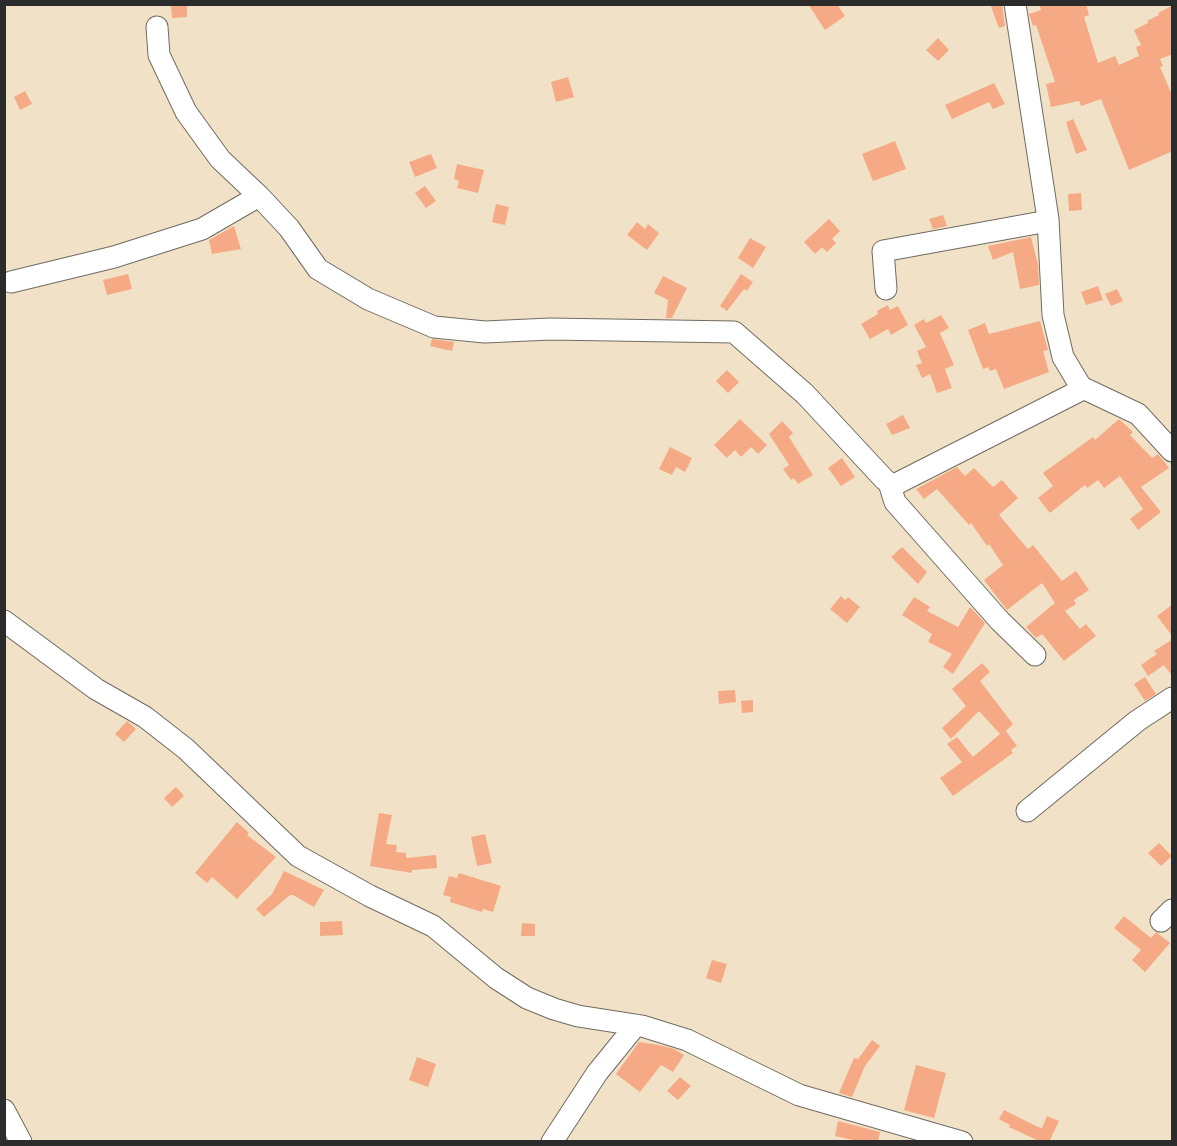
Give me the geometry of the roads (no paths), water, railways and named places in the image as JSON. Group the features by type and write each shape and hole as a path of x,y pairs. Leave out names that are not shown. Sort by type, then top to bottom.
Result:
{"street":[{"path":"1015,4 1048,222 1053,315 1063,357 1074,378 1083,388 1138,414 1173,451"},
{"path":"157,27 159,55 186,112 220,159 289,228 318,269 368,299 435,327 485,332 550,329 734,332 805,394 888,483 895,502 1000,621 1035,655"},
{"path":"11,282 114,257 202,229 259,196"},
{"path":"886,289 883,251 1048,222"},
{"path":"888,483 894,485 1083,388"},
{"path":"4,621 96,689 145,717 186,749 298,856 370,896 433,926 496,978 527,998 579,1016 636,1025 687,1040 799,1095 962,1142"},
{"path":"1027,811 1137,721 1173,698"},
{"path":"552,1142 597,1073 636,1025"},
{"path":"4,1110 21,1142"}]}
